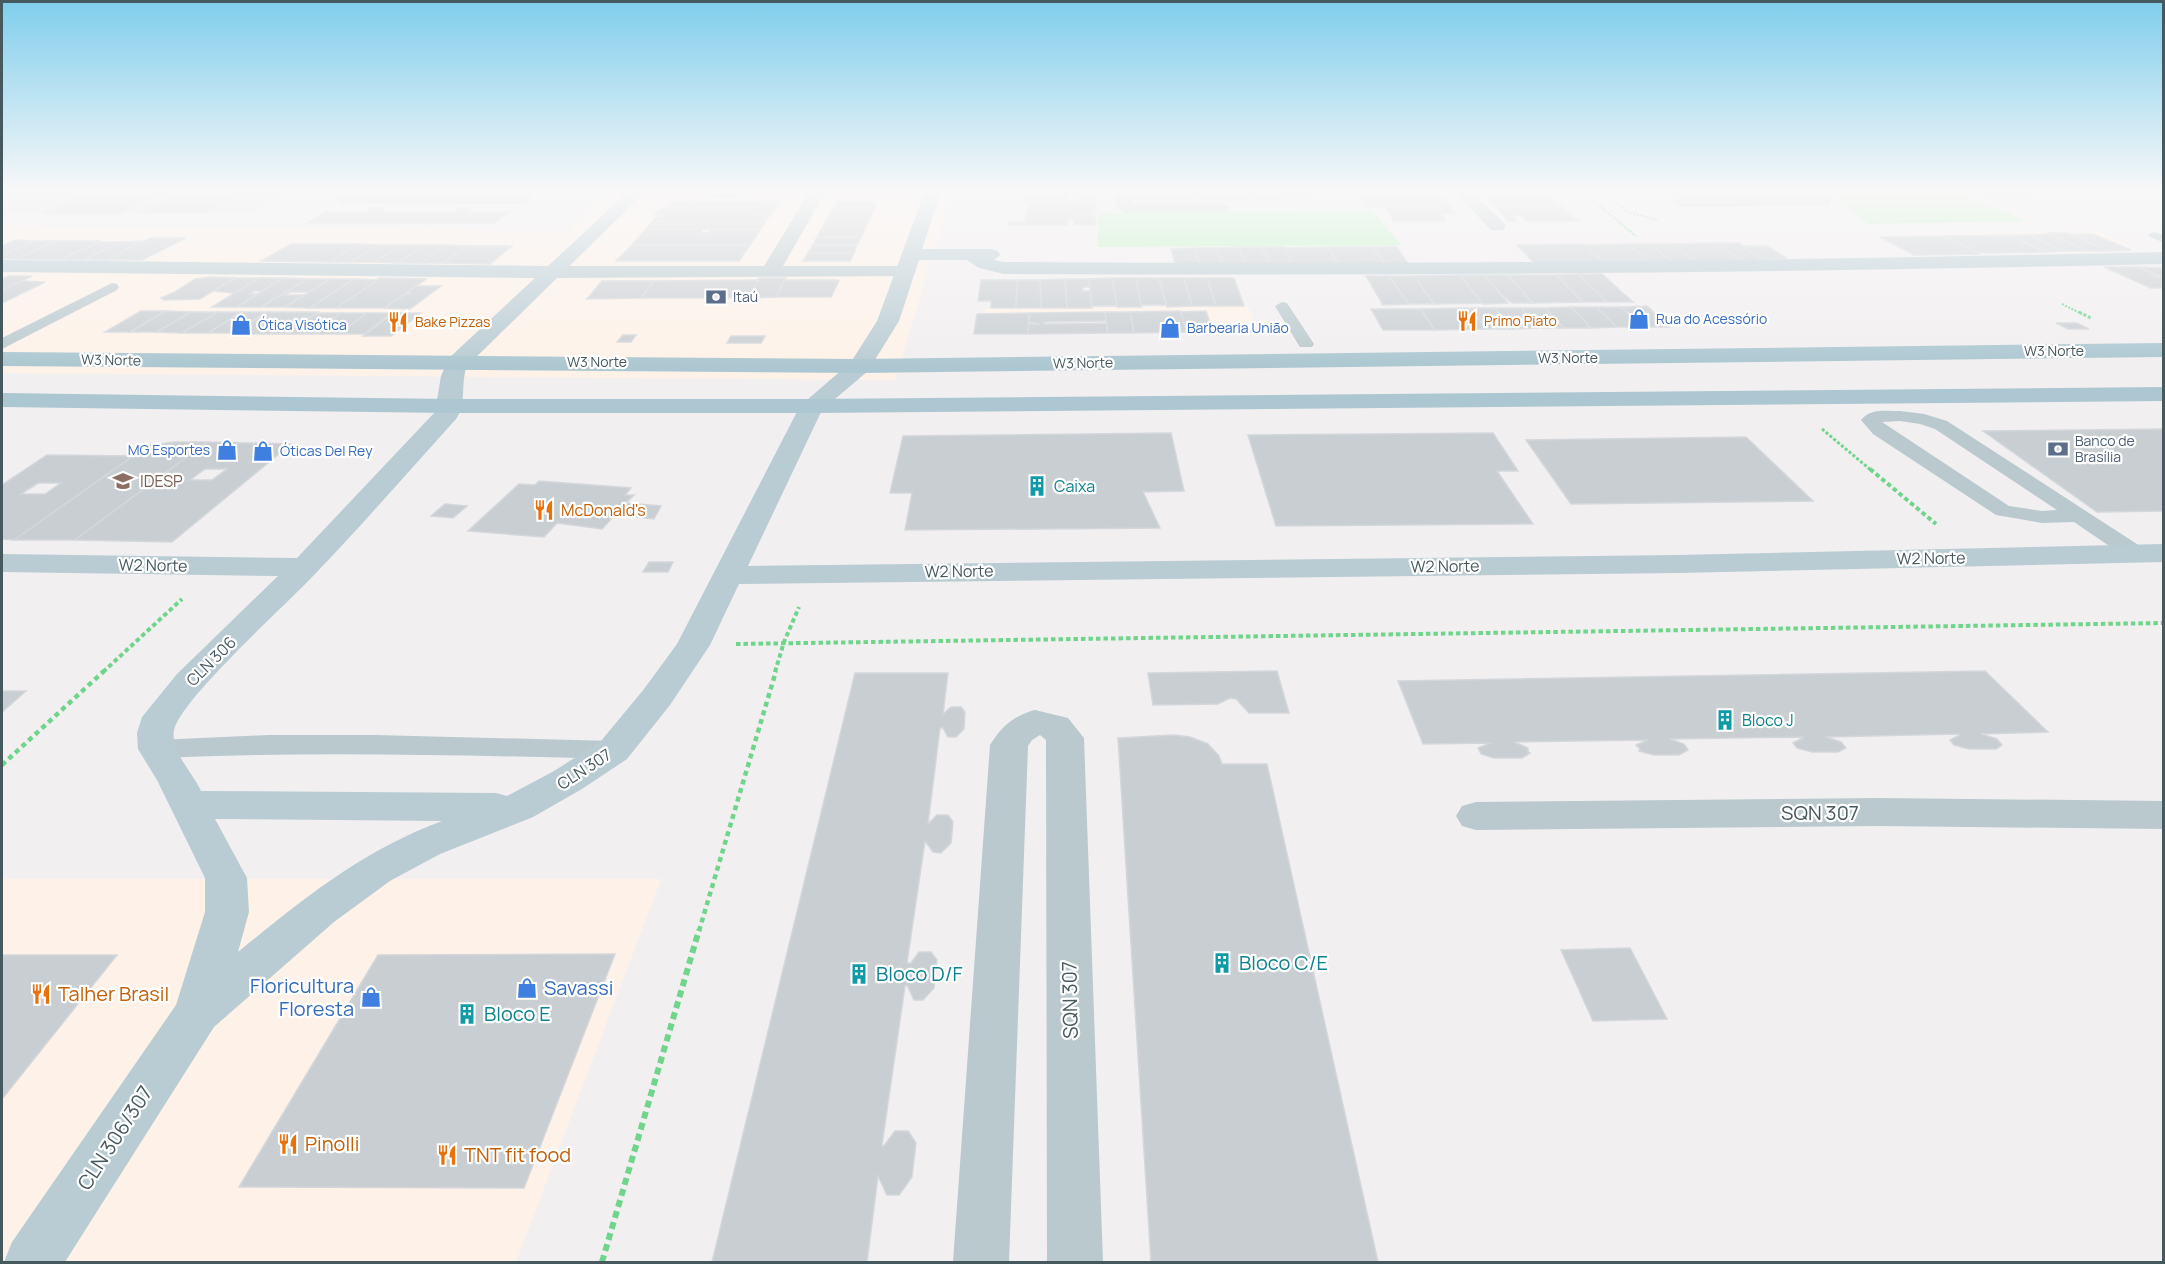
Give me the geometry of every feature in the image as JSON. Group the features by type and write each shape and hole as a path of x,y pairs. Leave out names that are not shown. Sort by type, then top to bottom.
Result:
{"main road":[{"name":"W3 Norte","path":"3,349 94,360 457,363 647,361 860,366 1301,352 1812,356 1995,351 2163,350"},
{"path":"1230,402 1205,395 1198,389 1194,383 1196,370 1212,365 1301,352"},
{"path":"2,395 53,392 67,388 98,372 94,360"},
{"path":"2,400 450,406 812,405 2163,394"}],"street":[{"path":"450,406 450,375 457,363 575,250"},
{"path":"770,272 783,250"},
{"name":"CLN 307","path":"197,1013 319,910 375,870 424,843 519,807 568,780 614,750 657,697 693,645 812,405 860,366 888,321 913,250"},
{"path":"2,266 770,272 908,263 971,255 986,264 1004,268 1319,270 1863,265 2163,258"},
{"name":"CLN 306","path":"157,749 155,733 160,717 189,682 305,567 440,422 450,406"},
{"name":"W2 Norte","path":"726,575 1678,564 2149,553"},
{"name":"W2 Norte","path":"2,563 305,567"},
{"name":"SQN 307","path":"981,1263 1009,745 1019,731 1035,722 1055,726 1065,738 1075,1263"},
{"path":"157,749 189,805 226,878 227,912 197,1013"},
{"path":"189,805 519,807"},
{"name":"SQN 307","path":"1476,816 1879,812 2163,815"},
{"name":"CLN 306/307","path":"32,1263 197,1013"}],"lane":[{"path":"3,349 112,287"},
{"path":"1282,306 1301,352"},
{"path":"2079,516 2042,517 2003,511 1880,430 1870,420 1874,417 1904,415 1916,416 1941,425 2079,516 2149,553"},
{"path":"157,749 268,744 375,744 614,750"}],"path":[{"path":"1784,396 1975,557"},
{"path":"2,765 218,566"},
{"path":"602,1263 784,642 813,573"},
{"path":"693,645 2163,623"}],"shaded area":[{"path":"2,250 935,250 895,380 2,373"},
{"path":"1908,250 2025,250 1912,252"},
{"path":"1248,306 1257,330 982,332 985,309"},
{"path":"2,879 661,879 516,1262 2,1262"}],"building":[{"path":"2,250 13,250 2,255"},
{"path":"13,250 36,250 15,259 2,259 2,255"},
{"path":"36,250 81,250 60,260 15,259"},
{"path":"82,250 104,250 83,260 60,260"},
{"path":"104,250 125,250 106,260 84,260"},
{"path":"126,250 162,250 142,260 106,260"},
{"path":"280,250 349,250 330,262 261,261"},
{"path":"349,250 371,250 351,262 330,262"},
{"path":"371,250 393,250 375,262 351,262"},
{"path":"393,250 417,250 398,263 375,262"},
{"path":"417,250 439,250 421,263 398,263"},
{"path":"439,250 462,250 443,263 421,263"},
{"path":"462,250 507,250 490,264 443,263"},
{"path":"627,250 747,250 739,261 616,261"},
{"path":"810,250 855,250 854,253 808,253"},
{"path":"1171,250 1195,250 1200,266 1176,266"},
{"path":"1195,250 1218,250 1223,266 1200,266"},
{"path":"1218,250 1240,250 1246,266 1223,266"},
{"path":"1240,250 1263,250 1270,266 1246,266"},
{"path":"1263,250 1286,250 1294,266 1270,266"},
{"path":"1286,250 1330,250 1339,265 1293,265"},
{"path":"1330,250 1375,250 1386,265 1339,265"},
{"path":"1375,250 1399,250 1409,265 1386,265"},
{"path":"1522,250 1591,250 1605,263 1535,264"},
{"path":"1591,250 1635,250 1650,262 1605,263"},
{"path":"1635,250 1658,250 1673,262 1650,262"},
{"path":"1658,250 1680,250 1696,262 1673,262"},
{"path":"1680,250 1726,250 1743,262 1696,262"},
{"path":"1726,250 1749,250 1765,261 1742,261"},
{"path":"1749,250 1773,250 1786,258 1761,259"},
{"path":"1905,250 1973,250 1981,254 1914,255"},
{"path":"1973,250 2041,250 2045,252 1979,253"},
{"path":"2041,250 2064,251 2045,252"},
{"path":"2084,250 2109,251 2086,251"},
{"path":"808,253 854,253 850,261 803,261"},
{"path":"2104,267 2138,267 2159,276 2152,276 2164,278 2164,288 2151,288"},
{"path":"2139,267 2164,268 2164,278"},
{"path":"1578,274 1602,274 1633,302 1607,302"},
{"path":"1578,274 1607,302 1583,302 1556,275"},
{"path":"1460,275 1483,303 1434,304 1414,276"},
{"path":"1460,275 1484,275 1508,303 1483,304"},
{"path":"1484,275 1508,275 1533,303 1512,303"},
{"path":"1508,275 1556,275 1583,302 1533,303"},
{"path":"9,276 32,276 2,291 2,279"},
{"path":"1366,276 1389,276 1409,304 1383,305"},
{"path":"1389,276 1414,276 1434,304 1409,304"},
{"path":"235,278 200,299 164,300 161,298 195,279"},
{"path":"236,278 259,278 235,293 213,291"},
{"path":"259,278 283,278 263,291 250,294 258,294 237,307 212,307"},
{"path":"283,278 307,279 261,307 237,307"},
{"path":"379,278 426,279 385,308 336,308"},
{"path":"759,278 786,278 776,297 748,298"},
{"path":"1112,278 1136,278 1142,307 1117,307"},
{"path":"1112,278 1117,306 1092,306 1089,279"},
{"path":"1136,278 1159,278 1166,305 1141,305"},
{"path":"1159,278 1184,278 1192,306 1167,307"},
{"path":"1184,278 1207,278 1216,306 1192,306"},
{"path":"1207,278 1234,278 1244,306 1216,306"},
{"path":"307,279 330,279 310,292 290,292 286,295 305,295 285,307 261,307"},
{"path":"330,279 354,279 310,308 285,307"},
{"path":"354,279 378,280 336,308 310,308"},
{"path":"1065,279 1089,279 1090,287 1083,287 1083,291 1090,291 1092,308 1067,308"},
{"path":"1065,279 1067,308 1042,308 1040,280"},
{"path":"759,280 748,298 641,298 654,281"},
{"path":"785,280 839,281 831,297 776,297"},
{"path":"981,280 1017,280 1016,308 991,308 991,301 978,301"},
{"path":"1017,280 1040,280 1041,308 1016,308"},
{"path":"21,281 45,282 2,303 2,290"},
{"path":"602,281 654,281 641,298 587,299"},
{"path":"416,286 441,286 410,309 385,308 403,295 412,293 406,293"},
{"path":"1647,306 1669,327 1643,327 1621,307"},
{"path":"1571,307 1591,328 1564,328 1545,308"},
{"path":"1571,307 1596,307 1617,327 1591,328"},
{"path":"1596,307 1621,307 1643,327 1617,327"},
{"path":"1471,308 1495,308 1512,329 1486,329"},
{"path":"1471,308 1486,329 1435,330 1420,309"},
{"path":"1495,308 1521,308 1539,328 1512,329"},
{"path":"1521,308 1545,308 1564,328 1539,328"},
{"path":"1371,309 1420,309 1435,330 1383,330"},
{"path":"141,311 166,311 130,332 105,332"},
{"path":"166,311 191,312 157,332 130,332"},
{"path":"1180,311 1187,332 1134,333 1130,312"},
{"path":"1206,311 1213,332 1187,332 1181,312"},
{"path":"191,312 218,312 182,333 157,332"},
{"path":"218,312 242,312 208,333 182,333"},
{"path":"242,312 266,312 234,333 208,333"},
{"path":"267,312 318,312 285,334 233,334"},
{"path":"1105,312 1106,321 1044,322 1045,324 1106,323 1108,333 1028,334 1029,324 1040,324 1029,322 1029,313"},
{"path":"1105,312 1130,312 1134,333 1108,333"},
{"path":"317,313 341,313 312,334 286,334"},
{"path":"341,313 367,313 338,334 312,334"},
{"path":"367,313 392,313 364,334 338,334"},
{"path":"393,313 421,313 391,336 363,336"},
{"path":"1029,313 1028,334 974,334 977,314"},
{"path":"2056,323 2077,323 2089,329 2068,329"},
{"path":"623,335 636,335 631,342 617,342"},
{"path":"731,336 765,336 761,343 727,343"},
{"path":"2164,429 2164,511 2097,512 1983,431"},
{"name":"Caixa","path":"1171,433 1184,491 1143,492 1160,528 905,530 912,493 890,493 903,436"},
{"path":"1493,433 1518,471 1497,471 1533,524 1276,526 1248,435"},
{"path":"1746,437 1813,501 1571,504 1526,440"},
{"path":"175,442 207,442 75,540 14,540 139,452 132,452 136,447"},
{"path":"207,442 291,444 172,542 75,540","holes":["205,469 227,469 212,480 190,480"]},
{"path":"47,455 133,456 14,540 2,539 2,485","holes":["38,483 61,483 45,494 21,494"]},
{"path":"539,481 631,488 625,495 634,495 626,503 661,506 654,519 615,515 602,529 557,523 544,537 468,531 519,484 535,485"},
{"path":"445,504 467,506 453,518 431,516"},
{"path":"649,562 673,562 668,572 643,572"},
{"path":"1277,671 1289,713 1249,713 1236,699 1230,698 1218,704 1153,705 1148,673"},
{"name":"Bloco J","path":"1985,671 2048,732 1981,734 1997,739 2002,745 1996,749 1969,749 1954,745 1950,740 1960,735 1958,734 1826,737 1841,742 1846,748 1838,752 1812,752 1797,748 1793,743 1804,737 1670,739 1684,744 1688,750 1679,755 1654,755 1639,751 1636,745 1648,740 1514,742 1528,748 1530,753 1522,758 1494,758 1481,754 1478,748 1491,743 1423,744 1398,681"},
{"name":"Bloco D/F","path":"855,673 948,673 943,714 951,707 961,707 965,712 964,729 956,737 948,737 943,728 940,728 928,824 937,815 948,815 953,822 951,843 941,853 933,852 925,841 907,963 911,963 919,952 931,952 937,960 934,988 923,1000 914,1000 907,985 905,986 882,1145 884,1146 895,1131 908,1131 916,1143 912,1177 899,1195 887,1195 878,1176 867,1262 712,1262"},
{"path":"2,691 26,691 2,712"},
{"name":"Bloco C/E","path":"1174,735 1190,737 1208,744 1219,756 1222,764 1267,764 1378,1262 1151,1262 1118,738"},
{"path":"1630,948 1667,1019 1593,1021 1561,950"},
{"name":"Bloco E","path":"615,954 524,1188 239,1187 378,955"},
{"path":"2,955 117,955 2,1099"}],"place":[{"name":"Itaú","path":"716,297"},
{"name":"Rua do Acessório","path":"1639,319"},
{"name":"Primo Piato","path":"1467,321"},
{"name":"Bake Pizzas","path":"398,322"},
{"name":"Ótica Visótica","path":"241,325"},
{"name":"Barbearia União","path":"1170,328"},
{"name":"Banco de Brasília","path":"2058,449"},
{"name":"MG Esportes","path":"227,450"},
{"name":"Óticas Del Rey","path":"263,451"},
{"name":"IDESP","path":"123,481"},
{"name":"Caixa","path":"1037,486"},
{"name":"McDonald's","path":"544,510"},
{"name":"Bloco J","path":"1725,720"},
{"name":"Bloco C/E","path":"1222,963"},
{"name":"Bloco D/F","path":"859,974"},
{"name":"Savassi","path":"527,988"},
{"name":"Talher Brasil","path":"41,994"},
{"name":"Floricultura Floresta","path":"371,997"},
{"name":"Bloco E","path":"467,1014"},
{"name":"Pinolli","path":"288,1144"},
{"name":"TNT fit food","path":"447,1155"}]}
